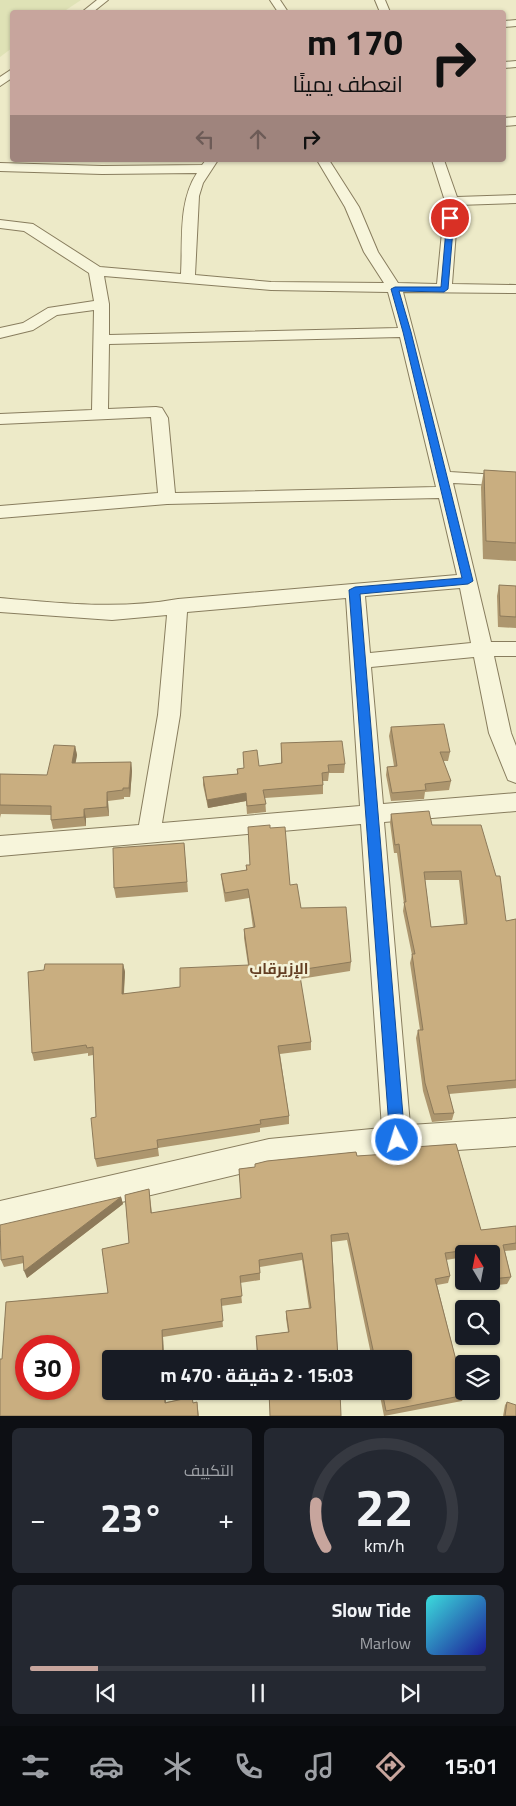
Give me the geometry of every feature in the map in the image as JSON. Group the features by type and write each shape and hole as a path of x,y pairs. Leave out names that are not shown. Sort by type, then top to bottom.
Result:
{"street":[{"path":"90,10 103,0"},
{"path":"0,83 10,74"},
{"path":"324,162 352,208 371,252 395,289 468,581 500,733 516,774"},
{"path":"439,162 452,201 444,289"},
{"path":"188,278 192,210 190,200 193,190 209,165"},
{"path":"0,167 102,170 209,165"},
{"path":"452,201 516,198"},
{"path":"0,224 28,227 96,271 271,286 516,289"},
{"path":"96,271 102,304 100,415"},
{"path":"0,333 28,327 53,311 102,304"},
{"path":"101,340 407,332"},
{"path":"0,419 156,412 160,418 167,498"},
{"path":"0,512 41,507 167,498 516,481"},
{"path":"0,605 132,614 154,612 178,606 468,581"},
{"path":"355,590 397,1140"},
{"path":"149,832 169,715 178,606"},
{"path":"360,661 483,649 516,649"},
{"path":"0,846 516,802"},
{"path":"0,1216 269,1154 397,1140 516,1132"}],"green space":[{"path":"0,0 81,0 66,10 10,10 10,50 0,57"}],"building":[{"path":"484,470 516,472 516,543 486,541"},
{"path":"499,585 516,586 516,617 500,616"},
{"path":"444,724 450,752 440,752 451,781 425,784 426,790 392,793 387,767 397,766 391,727"},
{"path":"342,741 345,764 328,765 329,772 322,773 323,785 263,790 266,804 247,806 246,793 207,800 203,777 238,774 237,769 244,768 243,752 257,750 259,766 282,763 281,743"},
{"path":"54,745 75,746 72,763 131,762 129,788 107,792 107,807 84,809 84,817 51,820 51,806 0,805 0,774 47,775"},
{"path":"429,811 432,825 481,825 496,876 500,876 506,921 516,919 516,1080 447,1086 454,1113 434,1114 425,1083 418,1030 423,1030 412,954 415,954 404,902 406,902 399,844 395,845 391,814","holes":["461,871 467,924 431,927 424,872"]},
{"path":"270,825 270,828 285,827 290,885 297,884 301,908 346,907 351,962 299,970 311,1042 278,1046 289,1116 260,1120 261,1124 157,1140 158,1148 95,1159 91,1118 96,1117 93,1047 87,1048 86,1045 32,1053 28,972 44,970 45,964 123,964 122,994 180,987 180,968 249,965 244,929 255,927 248,889 225,893 221,874 247,870 246,865 250,865 248,827"},
{"path":"184,843 187,882 114,888 113,848"},
{"path":"456,1144 481,1230 516,1226 516,1243 503,1245 511,1277 500,1278 500,1245 455,1245 455,1252 445,1253 450,1276 435,1279 455,1356 455,1397 386,1411 384,1400 412,1400 412,1350 373,1350 348,1233 331,1235 337,1350 257,1350 256,1336 289,1332 286,1311 311,1308 302,1253 259,1260 260,1273 240,1276 242,1296 221,1299 223,1321 162,1330 163,1350 102,1350 102,1400 165,1400 165,1403 178,1400 192,1400 193,1403 197,1402 198,1416 0,1416 0,1359 2,1359 6,1302 108,1293 102,1249 129,1243 125,1195 149,1189 151,1213 241,1198 239,1169 255,1167 255,1164 267,1161 356,1152 357,1156 402,1153 401,1148"},
{"path":"121,1197 24,1271 23,1256 1,1260 0,1225"},
{"path":"269,1400 340,1400 341,1416 270,1416"},
{"path":"507,1402 516,1405 516,1416 505,1416"}],"district":[{"name":"الإزيرقاب","path":"279,968"}],"route":[{"path":"397,1140 355,590 468,581 395,289 444,289 450,218"}]}
